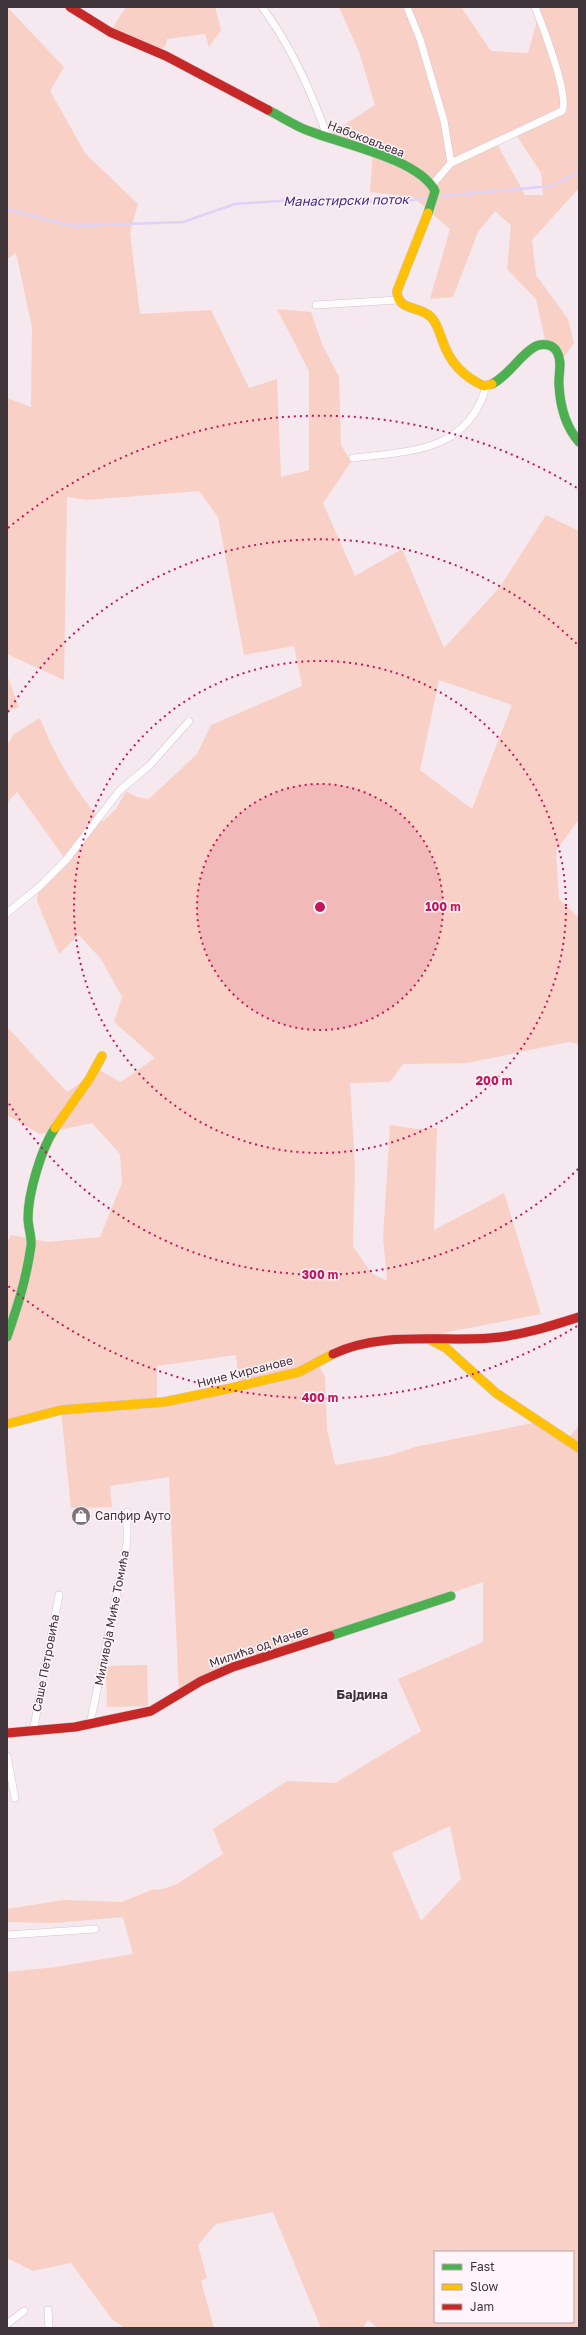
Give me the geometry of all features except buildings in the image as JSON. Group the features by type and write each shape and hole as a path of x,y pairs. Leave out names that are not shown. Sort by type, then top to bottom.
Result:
{"street":[{"name":"Набоковљева","path":"70,7 110,32 166,56 308,131 387,157 424,176 432,185"},
{"path":"262,7 295,59 315,100 327,136"},
{"path":"406,7 420,39 444,121 451,163"},
{"path":"486,387 480,385 460,370 450,359 436,324 430,315 420,310 404,306 398,300 397,291 434,197 432,185 451,163 562,110 565,102 562,88 535,7"},
{"path":"316,306 398,300"},
{"path":"353,458 409,452 438,444 453,436 466,424 483,398 486,387 502,378 534,348 546,344 551,346 557,352 559,363 559,386 566,418 572,434 579,442"},
{"path":"7,913 39,887 66,860 120,790 149,766 189,721"},
{"path":"7,1337 24,1288 31,1243 28,1220 29,1201 48,1138 90,1078 102,1056"},
{"name":"Нине Кирсанове","path":"7,1424 61,1410 185,1399 299,1372 330,1355 359,1344 425,1338 491,1338 555,1325 579,1317"},
{"path":"425,1338 439,1343 486,1386 579,1448"},
{"name":"Миливоја Миће Томића","path":"90,1724 127,1543 127,1512"},
{"name":"Саше Петровића","path":"33,1732 59,1595"},
{"name":"Милића од Мачве","path":"7,1732 33,1732 90,1724 151,1711 201,1681 240,1664 451,1596"},
{"path":"7,1756 15,1798"},
{"path":"7,1936 95,1929"},
{"path":"48,2310 49,2328"},
{"path":"7,2324 24,2311"}],"shaded area":[{"path":"7,7 64,67 50,91 85,153 138,204 130,232 140,314 211,310 249,388 277,379 281,477 309,470 309,371 277,309 311,312 322,344 339,377 341,445 351,462 323,503 355,576 402,549 444,648 500,587 546,515 579,531 579,819 556,851 559,899 579,918 579,1044 569,1042 467,1063 403,1064 390,1082 350,1083 355,1166 353,1246 371,1273 387,1281 383,1238 390,1125 418,1129 437,1128 434,1230 504,1193 541,1314 386,1344 359,1344 318,1363 325,1377 327,1429 335,1465 388,1456 415,1447 533,1423 569,1437 579,1426 579,2328 377,2328 368,2320 363,2328 321,2328 273,2212 216,2224 198,2245 207,2278 201,2281 214,2328 124,2328 111,2318 71,2263 33,2271 7,2258 7,1972 56,1967 133,1954 123,1917 55,1923 7,1922 7,1909 63,1900 122,1902 151,1890 163,1889 177,1884 223,1854 213,1829 287,1781 335,1783 421,1731 398,1679 483,1642 483,1582 311,1642 280,1650 179,1695 169,1477 110,1486 112,1507 71,1508 61,1410 7,1424 7,1244 11,1235 48,1242 100,1237 122,1183 120,1154 92,1123 40,1134 7,1115 7,1027 67,1092 99,1070 121,1082 155,1058 114,1022 122,997 101,959 79,935 59,954 37,901 39,887 66,860 17,792 7,803 7,745 14,734 40,718 66,773 102,822 116,809 126,791 137,797 149,799 197,754 211,725 302,686 294,646 244,655 218,517 199,491 87,500 67,497 64,680 7,654 7,398 31,407 32,327 16,253 7,259","holes":["439,680 512,705 472,809 420,770","236,1355 239,1386 157,1403 157,1366","450,1826 461,1879 421,1921 392,1853"]},
{"path":"126,7 215,7 221,30 209,47 205,34 167,39 165,47 154,51 110,32"},
{"path":"339,7 461,7 491,51 528,53 541,7 579,7 579,188 532,240 536,275 568,319 574,343 559,363 546,344 536,299 507,269 511,225 495,211 478,232 453,297 430,299 450,229 413,197 370,192 373,152 327,136 375,105 359,52","holes":["515,133 541,173 543,195 525,195 496,142"]},
{"path":"7,675 19,707 7,711"},
{"path":"147,1665 148,1706 107,1707 106,1666"}],"waterway":[{"name":"Манастирски поток","path":"442,196 552,186 579,172"},
{"name":"Манастирски поток","path":"7,209 72,226 183,222 235,204 323,198 392,203 427,198"}],"traffic: fast":[{"path":"268,110 304,129 397,161 413,170 426,180 435,191 428,213"},
{"path":"492,384 504,376 524,354 536,346 545,344 553,347 560,360 559,385 562,408 567,423 579,442"},
{"path":"7,1337 27,1270 31,1246 28,1218 30,1197 40,1159 55,1128"},
{"path":"330,1636 451,1596"}],"traffic: slow":[{"path":"428,213 397,291 398,298 405,305 426,313 433,319 437,325 446,350 454,363 464,374 484,386 492,384"},
{"path":"55,1128 90,1078 102,1056"},
{"path":"431,1340 446,1348 496,1393 579,1448"},
{"path":"7,1424 61,1410 164,1402 227,1389 299,1372 333,1354"}],"traffic: jam":[{"path":"70,7 110,32 166,56 268,110"},
{"path":"333,1354 371,1342 411,1339 471,1339 501,1337 535,1330 579,1317"},
{"path":"7,1733 75,1727 151,1711 201,1681 233,1667 330,1636"}],"place":[{"name":"Сапфир Ауто","path":"81,1516"}],"district":[{"name":"Бајдина","path":"362,1694"}]}
